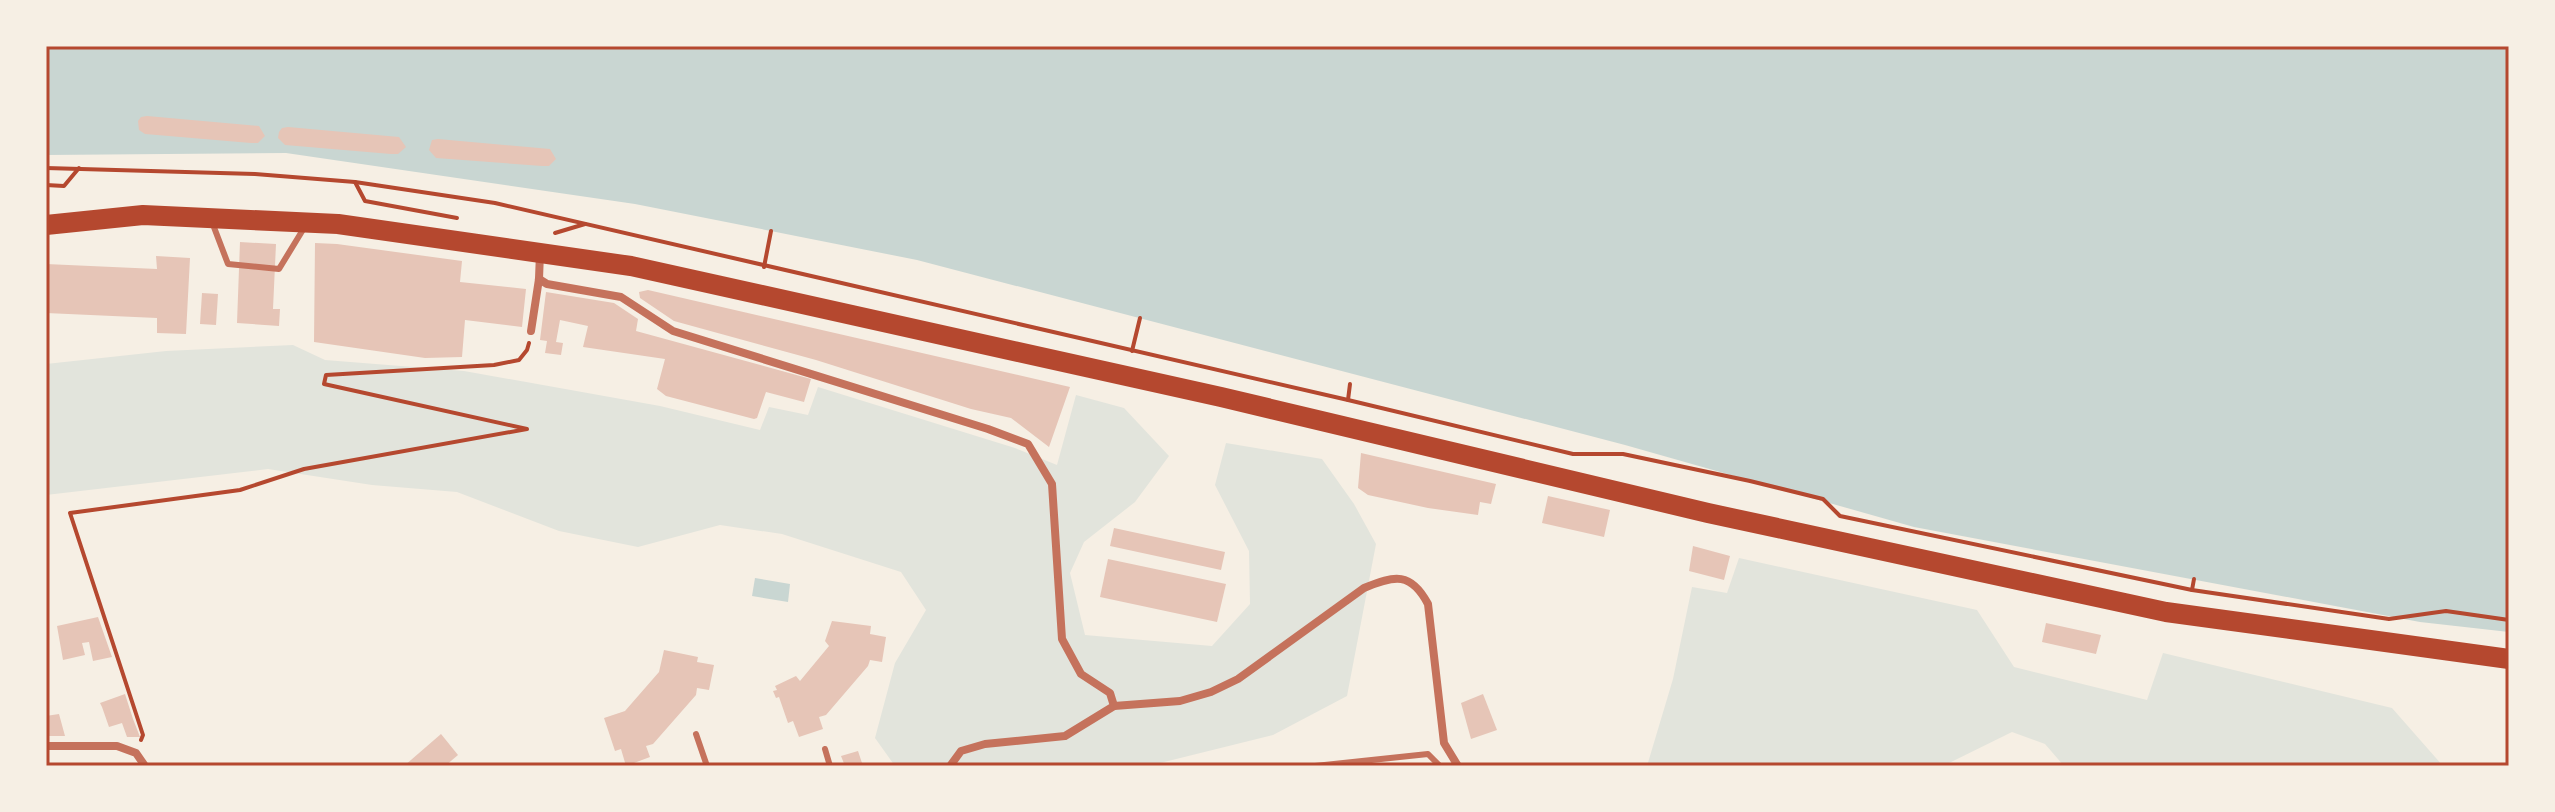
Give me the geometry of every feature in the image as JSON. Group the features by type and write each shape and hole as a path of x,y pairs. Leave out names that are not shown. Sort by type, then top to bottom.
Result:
{"main road":[{"path":"46,225 143,215 338,224 631,266 1221,397 1708,513 2166,612 2509,659"}],"street":[{"path":"531,331 540,253"},
{"path":"539,279 547,284 621,297 673,331 960,419 1028,444 1052,484 1062,639 1081,674 1110,693 1114,706"},
{"path":"950,766 961,751 985,744 1065,736 1114,706 1180,701 1211,692 1238,679 1364,588 1385,579 1404,579 1419,587 1428,604 1444,743 1458,766"},
{"path":"46,746 117,746 136,753 145,766"}],"lane":[{"path":"210,218 228,264 279,269 307,223"},
{"path":"696,734 707,766"},
{"path":"825,749 830,766"},
{"path":"1315,766 1428,754 1440,766"}],"path":[{"path":"46,168 255,174 355,182 495,203 1573,454 1623,454 1750,481 1823,499 1840,516 2192,590 2389,619 2446,611 2509,620"},
{"path":"46,185 64,186 79,168"},
{"path":"355,182 365,201 466,220"},
{"path":"557,234 585,224"},
{"path":"764,267 771,231"},
{"path":"1132,351 1140,318"},
{"path":"143,735 70,513 240,490 304,469 527,429 324,384 326,375 494,365 519,360"},
{"path":"1348,400 1350,384"},
{"path":"2192,590 2194,579"}],"shaded area":[{"path":"46,46 2509,46 2509,632 2420,622 1914,527 1625,445 917,260 635,204 286,153 46,155"},
{"path":"293,345 325,360 464,371 660,406 760,430 769,407 808,415 818,387 1015,448 1057,465 1076,395 1124,408 1169,456 1135,502 1084,542 1070,573 1085,635 1212,646 1250,604 1249,551 1215,485 1226,443 1322,459 1354,504 1376,544 1347,696 1273,735 1148,766 895,766 875,738 895,663 926,610 901,572 782,534 720,525 638,547 559,531 457,492 372,485 268,469 46,495 46,364 166,351"},
{"path":"1739,558 1977,610 2014,667 2147,700 2163,653 2392,708 2443,766 2064,766 2045,744 2012,732 1943,766 1647,766 1673,679 1692,587 1727,593"},
{"path":"755,578 790,584 788,602 752,596"}],"building":[{"path":"147,116 259,126 265,136 258,143 251,143 145,134 139,130 138,121"},
{"path":"288,127 399,137 406,147 398,154 391,154 285,145 278,138 279,132"},
{"path":"432,140 550,149 556,159 549,166 542,166 436,158 429,150"},
{"path":"240,242 276,244 273,309 280,309 279,326 237,323"},
{"path":"315,243 462,261 460,282 526,289 522,327 465,320 462,357 425,358 314,342"},
{"path":"156,256 190,258 186,334 157,333 157,318 46,313 46,264 157,269"},
{"path":"648,290 1070,387 1049,447 1011,418 971,409 816,360 674,321 640,298 639,292"},
{"path":"546,292 614,303 638,319 636,331 811,379 804,402 766,392 754,419 666,396 657,389 665,359 583,347 588,326 560,320 556,342 563,343 561,355 545,353 547,341 540,340"},
{"path":"202,293 218,294 216,325 200,324"},
{"path":"1361,453 1496,484 1491,504 1480,502 1478,515 1368,495 1358,488"},
{"path":"1548,496 1610,510 1604,537 1542,523"},
{"path":"1114,528 1225,552 1221,570 1110,546"},
{"path":"1693,546 1730,556 1724,580 1689,571"},
{"path":"1108,559 1226,584 1217,622 1100,597"},
{"path":"98,617 112,657 93,661 89,642 82,643 85,655 63,660 57,626"},
{"path":"832,621 871,626 870,634 886,637 882,662 870,660 826,715 819,717 823,729 799,737 793,721 788,723 779,697 776,698 773,691 777,690 775,686 796,676 800,681 829,646 825,641"},
{"path":"2046,623 2101,635 2096,654 2042,642"},
{"path":"664,650 698,657 697,662 714,665 709,690 697,688 696,695 653,744 646,746 650,757 626,766 621,749 615,751 604,718 625,711 659,672"},
{"path":"125,694 140,737 127,737 122,723 109,727 100,703"},
{"path":"1483,694 1497,730 1471,739 1461,703"},
{"path":"59,714 65,736 46,736 46,716"},
{"path":"441,734 458,755 445,766 404,766"},
{"path":"858,751 863,766 845,766 841,756"}]}
